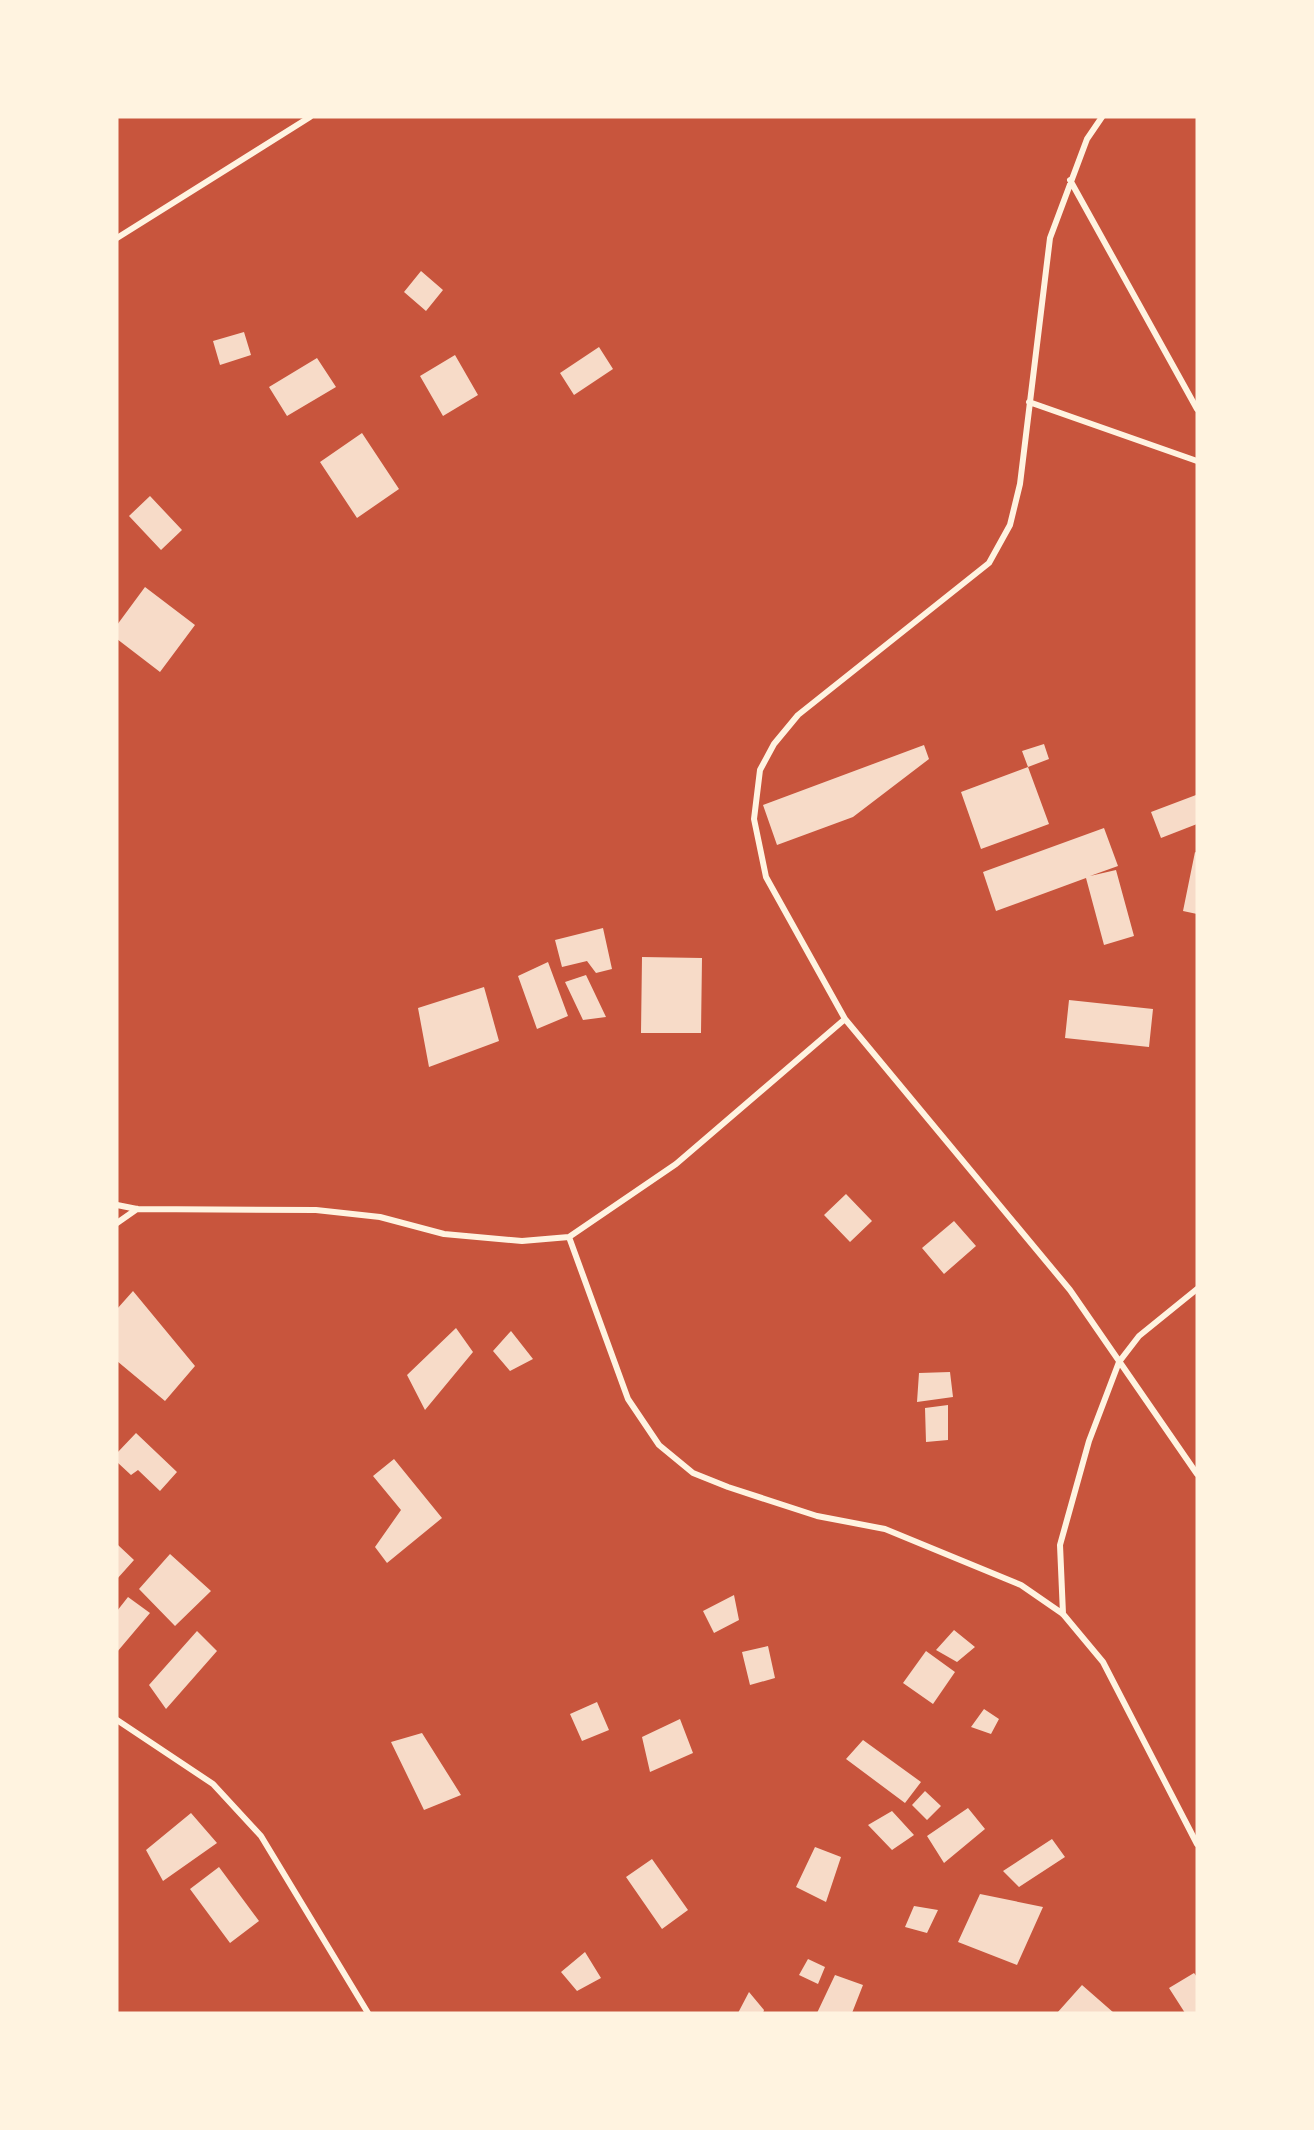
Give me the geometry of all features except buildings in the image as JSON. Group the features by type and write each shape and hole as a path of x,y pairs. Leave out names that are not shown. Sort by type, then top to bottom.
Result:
{"street":[{"path":"117,238 310,117"},
{"path":"1102,117 1087,140 1050,238 1020,484 1010,525 989,563 798,715 774,744 760,770 754,819 766,877 845,1019 1070,1290 1197,1474"},
{"path":"1070,180 1197,409"},
{"path":"1029,402 1197,461"},
{"path":"117,1205 137,1209 316,1210 380,1217 444,1234 522,1241 569,1237 676,1164 845,1019"},
{"path":"117,1224 137,1209"},
{"path":"569,1237 628,1399 658,1445 693,1473 817,1516 885,1529 1021,1585 1063,1614 1102,1662 1197,1844"},
{"path":"1063,1614 1060,1545 1089,1441 1119,1362 1139,1336 1197,1289"},
{"path":"117,1720 213,1784 261,1836 368,2013"}]}
